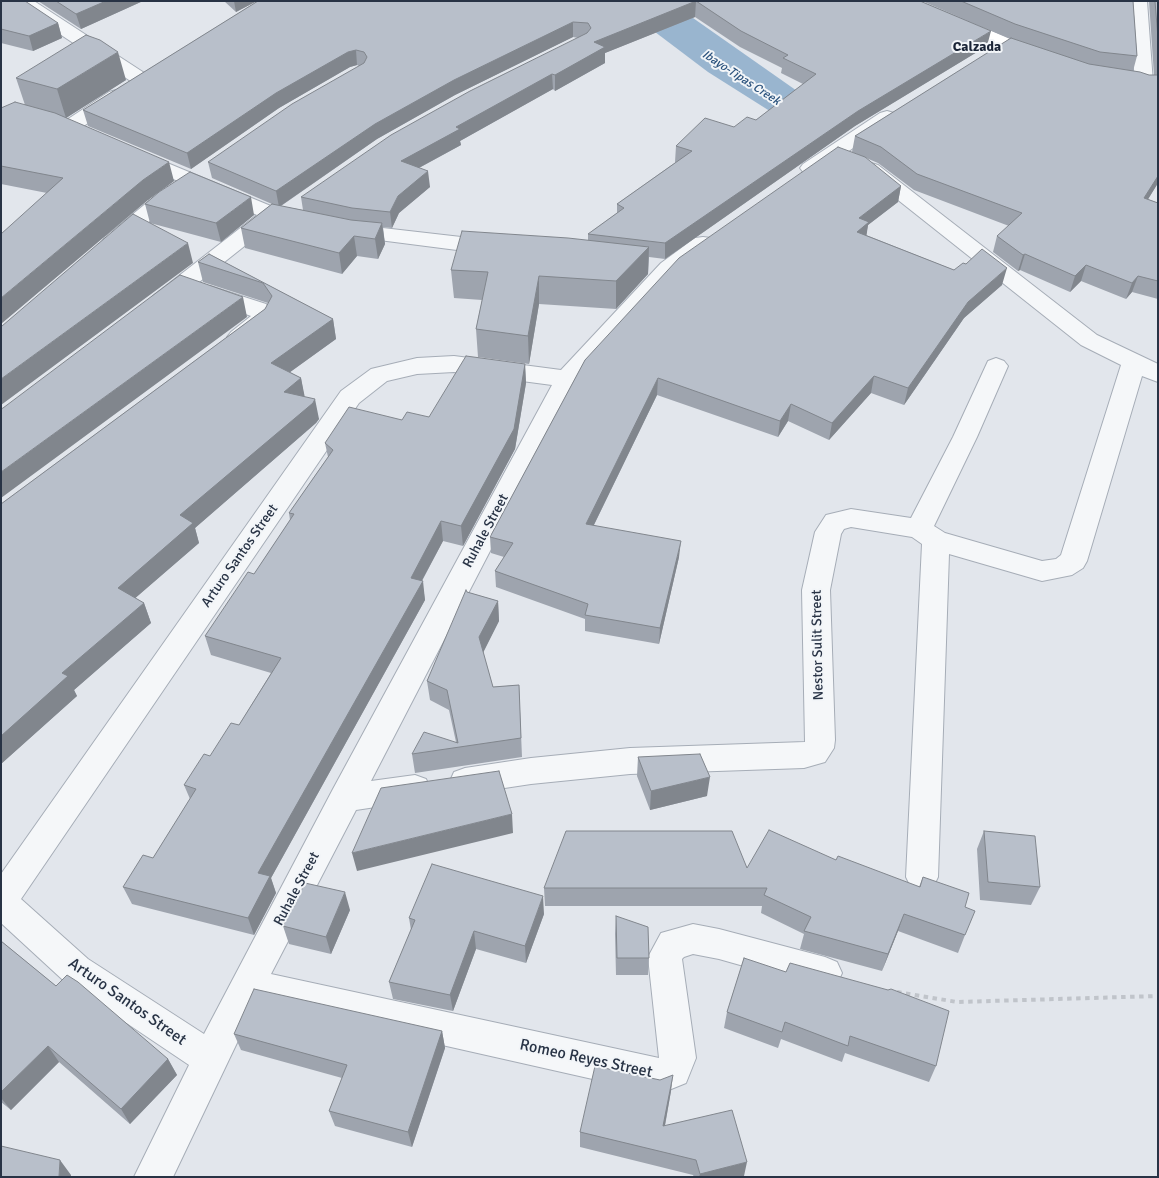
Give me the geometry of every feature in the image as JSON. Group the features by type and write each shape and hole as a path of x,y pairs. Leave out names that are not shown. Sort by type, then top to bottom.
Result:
{"main road":[{"path":"901,1 1005,45 1057,63"}],"street":[{"path":"22,1 142,80"},
{"path":"1138,1 1143,82"},
{"path":"988,55 1005,45"},
{"path":"69,128 158,70"},
{"path":"786,186 863,132 905,106"},
{"path":"121,150 200,175 276,215 354,232 512,250"},
{"path":"834,152 870,168 1088,340 1146,369"},
{"path":"97,256 156,205 200,175"},
{"path":"143,314 276,215 305,200"},
{"name":"Ruhale Street","path":"154,1177 246,985 567,379 659,266 724,229"},
{"path":"182,285 258,309 263,315 260,322 220,351"},
{"name":"Arturo Santos Street","path":"211,1059 76,970 1,901 350,398 380,375 417,366 454,364 567,379"},
{"path":"922,877 928,534 965,437 996,366"},
{"name":"Nestor Sulit Street","path":"344,798 531,771 630,761 804,756 814,753 819,748 820,740 816,590 828,532 835,522 851,518 928,534 1042,571 1062,568 1073,561 1146,369"},
{"name":"Romeo Reyes Street","path":"246,985 659,1076 673,1072 678,1058 665,957 673,944 693,939 719,944 882,989"}],"path":[{"path":"882,989 957,1002 1158,996"}],"water":[{"name":"Ibayo-Tipas Creek","path":"614,1 664,1 693,18 847,126 822,144 708,72"}],"building":[{"path":"1,1 25,1 58,23 29,36 1,29"},
{"path":"56,1 106,1 76,14"},
{"path":"258,1 696,1 594,42 605,47 456,127 460,129 401,161 428,171 398,196 390,212 352,208 301,197 391,135 470,91 587,33 591,28 588,23 573,22 454,80 375,124 276,191 208,162 292,104 364,63 367,57 364,52 356,50 348,52 276,93 187,153 83,110"},
{"path":"696,1 920,1 991,31 858,111 665,243 588,234 624,208 617,204 692,151 676,146 705,118 734,127 747,117 756,120 816,74 783,58 788,55 741,31"},
{"path":"961,1 1133,1 1137,56 1100,52 1015,24"},
{"path":"1155,1 1158,1 1158,38"},
{"path":"86,35 100,40 118,52 57,89 16,78"},
{"path":"1011,38 1089,64 1158,75 1158,176 1144,198 1158,203 1158,281 1138,276 1132,283 1086,265 1075,276 1025,254 1023,255 997,236 1022,213 917,174 881,147 855,136"},
{"path":"15,102 55,113 169,162 143,180 1,298 1,234 63,178 1,166 1,108"},
{"path":"838,147 865,157 901,186 859,218 869,222 857,232 954,270 963,263 966,264 982,249 1007,268 968,302 908,388 874,376 832,423 791,404 780,421 658,378 586,524 681,541 660,628 585,615 588,604 495,571 513,543 490,537 585,360 679,258"},
{"path":"190,172 251,197 216,223 145,204 159,192"},
{"path":"272,204 351,220 382,223 375,239 354,236 339,253 241,228"},
{"path":"133,214 188,243 1,379 1,327"},
{"path":"462,231 568,238 649,247 616,281 539,276 528,336 476,329 488,272 451,270"},
{"path":"209,254 333,319 271,363 301,378 284,392 315,399 313,403 180,515 193,523 118,588 144,603 62,673 68,676 1,736 1,504 265,309 272,296 263,283 198,262"},
{"path":"180,275 243,297 1,472 1,409"},
{"path":"466,356 525,364 514,429 461,526 441,521 411,578 423,581 258,873 270,876 248,918 123,887 143,855 153,858 196,789 184,785 204,754 210,756 231,723 239,725 281,658 205,636 248,572 254,574 294,514 289,513 333,450 325,443 349,407 402,420 407,412 429,417"},
{"path":"466,590 467,592 498,601 479,637 493,687 519,685 521,738 412,754 424,732 458,743 447,690 427,681"},
{"path":"700,754 710,777 651,791 638,757"},
{"path":"499,771 512,814 352,853 381,788"},
{"path":"769,830 836,860 838,856 920,887 923,877 969,893 965,907 975,911 965,935 904,914 888,954 804,931 811,917 764,895 767,888 544,888 566,831 732,831 747,868"},
{"path":"984,831 1035,836 1040,887 988,882"},
{"path":"432,864 543,896 525,946 474,931 450,995 389,982 415,920 409,918"},
{"path":"305,883 345,892 326,937 283,926"},
{"path":"616,916 648,927 649,958 617,958"},
{"path":"1,941 56,986 67,975 78,982 168,1059 121,1109 48,1046 1,1092"},
{"path":"744,958 786,972 790,963 888,990 891,989 949,1011 936,1066 850,1036 848,1046 785,1022 782,1032 727,1012"},
{"path":"254,989 442,1031 408,1132 329,1111 347,1065 234,1034"},
{"path":"595,1066 660,1080 673,1075 663,1126 732,1110 747,1162 700,1174 696,1160 580,1132"},
{"path":"1,1146 60,1160 59,1177 1,1177"}],"district":[{"name":"Calzada","path":"977,47"}]}
